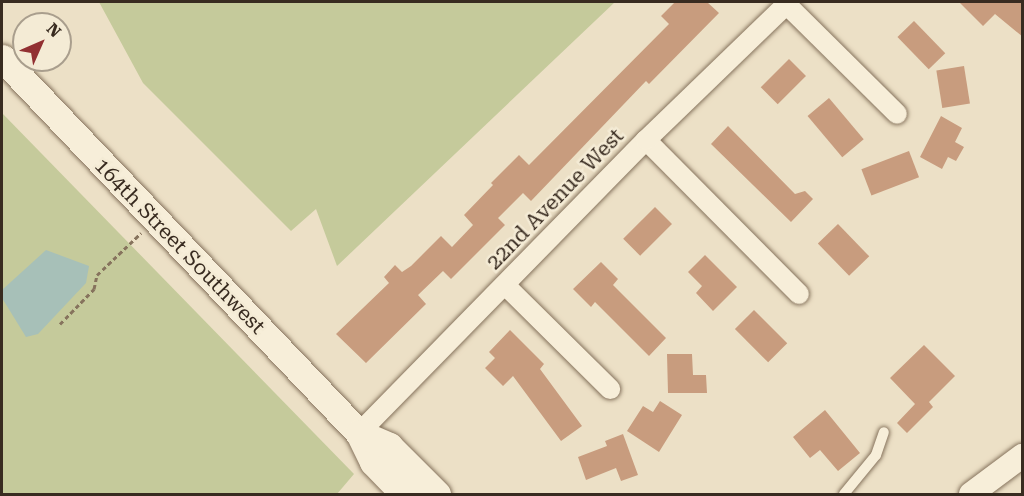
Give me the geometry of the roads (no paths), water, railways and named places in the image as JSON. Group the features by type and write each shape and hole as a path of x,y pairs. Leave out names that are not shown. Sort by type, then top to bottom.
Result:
{"main road":[{"name":"164th Street Southwest","path":"2,58 359,433 373,462 396,492"},
{"name":"164th Street Southwest","path":"359,433 389,446 437,495"}],"street":[{"path":"788,3 897,114"},
{"name":"22nd Avenue West","path":"359,433 646,140 788,3"},
{"path":"646,140 799,294"},
{"path":"505,285 610,388"},
{"path":"974,494 1023,456"}],"lane":[{"path":"844,495 876,455 884,432"}],"water":[{"path":"46,250 89,266 86,283 38,334 26,337 2,298 2,290"}]}
